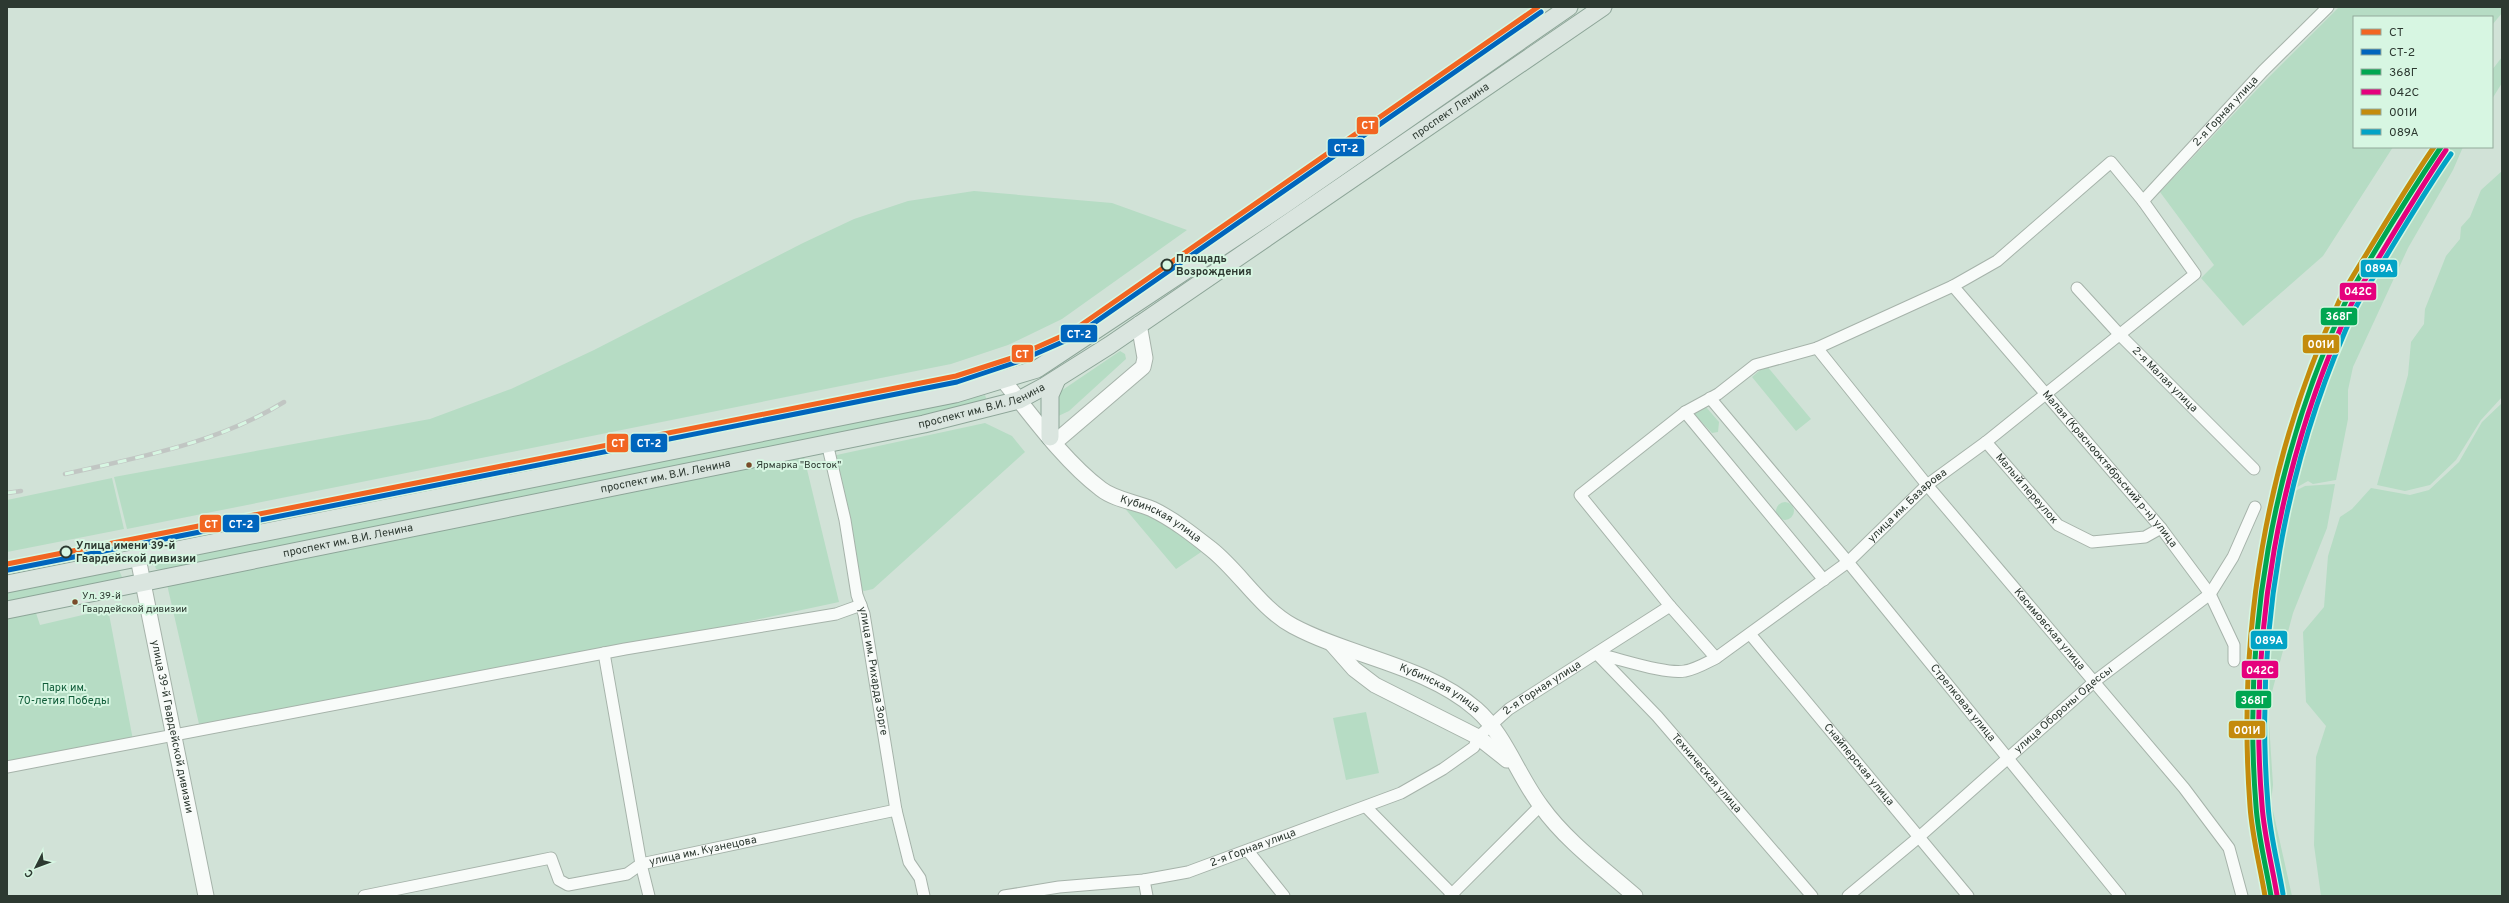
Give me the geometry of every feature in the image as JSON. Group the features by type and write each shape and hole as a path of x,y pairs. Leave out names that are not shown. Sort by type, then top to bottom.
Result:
{"main road":[{"name":"проспект Ленина","path":"1277,210 1569,7"},
{"name":"проспект Ленина","path":"1298,217 1603,7"},
{"name":"проспект им. В.И. Ленина","path":"7,584 955,394 1003,380 1037,369 1277,210"},
{"name":"проспект им. В.И. Ленина","path":"7,610 924,424 1019,400 1057,379 1298,217"},
{"path":"1052,440 1049,402 1057,379"}],"street":[{"name":"2-я Горная улица","path":"2142,202 2263,70 2328,7"},
{"path":"1716,658 1670,606 1580,495 1685,412 1710,398 1755,365 1816,348 1953,286 1996,260 2111,162 2142,202"},
{"name":"улица им. Базарова","path":"1597,654 1668,671 1683,671 1697,668 1716,658 1848,562 1927,485 1986,442 2195,274 2142,202"},
{"name":"Малая (Краснооктябрьский р-н) улица","path":"1953,286 2161,528 2210,594 2234,645 2234,661"},
{"name":"2-я Малая улица","path":"2077,288 2120,335 2254,469"},
{"path":"1052,440 1143,367 1145,358 1139,324"},
{"name":"Касимовская улица","path":"1816,348 1927,485 2184,788 2229,848 2242,896"},
{"name":"Кубинская улица","path":"1003,380 1052,440 1103,491 1152,509 1184,529 1228,563 1281,618 1331,643 1411,673 1453,693 1477,710 1490,725 1520,771 1540,806 1567,836 1635,896"},
{"name":"Стрелковая улица","path":"1710,398 1848,562 2006,758 2120,896"},
{"path":"1685,412 1824,580"},
{"name":"Малый переулок","path":"1986,442 2058,525 2092,542 2145,537 2161,528"},
{"name":"улица им. Рихарда Зорге","path":"827,443 861,605 896,810 909,862 920,878 924,896"},
{"name":"улица Обороны Одессы","path":"1848,896 1919,837 2006,758 2095,682 2210,594 2234,557 2255,507"},
{"name":"улица 39-й Гвардейской дивизии","path":"138,558 175,733 206,896"},
{"path":"7,767 175,733 604,653 836,614 861,605"},
{"name":"2-я Горная улица","path":"1004,896 1038,894 1144,880 1188,872 1401,793 1444,769 1474,747 1478,737 1509,709 1670,606"},
{"name":"Снайперская улица","path":"1750,634 1968,896"},
{"name":"Кубинская улица","path":"1331,643 1354,669 1375,685 1478,737 1520,771"},
{"path":"604,653 649,896"},
{"name":"Техническая улица","path":"1597,654 1657,716 1812,896"},
{"path":"1366,807 1452,895 1540,806"},
{"name":"улица им. Кузнецова","path":"364,896 551,858 559,880 568,885 627,874 642,864 896,810"},
{"path":"1248,851 1284,896"},
{"path":"1144,880 1147,896"}],"green space":[{"path":"2339,7 2502,7 2502,13 2493,24 2493,16 2353,16 2353,148 2392,148 2323,256 2243,326 2201,278 2214,265 2160,192 2265,81"},
{"path":"2502,57 2502,83 2493,97 2493,69"},
{"path":"2435,148 2463,148 2453,170 2408,248 2353,367 2348,390 2348,419 2336,480 2313,484 2308,481 2292,490 2281,489 2300,416 2325,344 2345,298 2365,259 2411,183"},
{"path":"2502,171 2502,397 2481,420 2456,460 2430,485 2405,491 2377,485 2408,375 2411,342 2424,324 2425,309 2446,256 2460,239 2461,227 2470,217 2481,190"},
{"path":"974,191 1112,203 1187,230 1062,319 1008,345 951,364 127,529 114,477 430,419 511,389 594,350 803,243 854,219 908,201"},
{"path":"1120,351 1125,354 1126,359 1069,411 1054,418 1058,393"},
{"path":"1766,365 1811,419 1796,431 1752,377"},
{"path":"985,395 987,401 982,404 162,570 156,569 155,566 160,562"},
{"path":"2502,403 2502,896 2321,896 2314,845 2316,757 2326,726 2306,702 2303,632 2324,607 2328,556 2340,517 2352,509 2371,488 2410,495 2429,490 2459,462 2482,422"},
{"path":"1706,407 1719,422 1718,432 1712,433 1694,414"},
{"path":"985,423 1012,436 1025,452 873,589 864,591 855,585 832,456"},
{"path":"804,457 839,602 605,652 199,724 166,580"},
{"path":"112,478 124,529 7,552 7,500"},
{"path":"2335,484 2327,528 2293,613 2268,707 2273,785 2271,802 2292,896 2272,896 2258,805 2253,713 2255,651 2262,591 2281,492 2289,494 2305,486"},
{"path":"1117,499 1149,510 1207,548 1176,569"},
{"path":"1781,502 1789,502 1794,507 1792,518 1789,520 1781,520 1776,515 1776,507"},
{"path":"119,570 122,577 116,580 7,602 7,592"},
{"name":"Парк им. 70-летия Победы","path":"34,607 40,625 108,609 133,740 7,765 7,612"},
{"path":"1366,712 1379,773 1346,780 1333,718"}],"railway":[{"path":"65,474 150,455 178,447 232,428 259,416 284,402"},
{"path":"7,493 21,491"}],"transit line":[{"name":"СТ","path":"7,564 956,376 1015,357 1071,332 1538,7"},
{"name":"СТ-2","path":"8,570 957,382 1017,362 1074,337 1541,12"},
{"name":"001И","path":"2265,896 2254,840 2250,806 2247,741 2248,676 2253,611 2262,547 2276,483 2293,420 2314,359 2340,299 2401,197 2433,148"},
{"name":"368Г","path":"2271,896 2260,840 2256,806 2253,741 2254,677 2259,612 2268,548 2282,485 2299,423 2320,362 2345,303 2391,225 2440,148"},
{"name":"042С","path":"2277,895 2266,839 2262,805 2259,741 2260,677 2265,613 2274,549 2288,486 2305,425 2326,364 2354,298 2446,150"},
{"name":"089А","path":"2283,894 2272,838 2268,805 2265,741 2266,677 2271,614 2280,550 2293,488 2310,426 2331,366 2356,307 2417,206 2451,154"}],"place":[{"name":"Площадь Возрождения","path":"1167,265"},
{"name":"Ярмарка \"Восток\"","path":"749,465"},
{"name":"Улица имени 39-й Гвардейской дивизии","path":"66,552"},
{"name":"Ул. 39-й Гвардейской дивизии","path":"75,602"}]}
